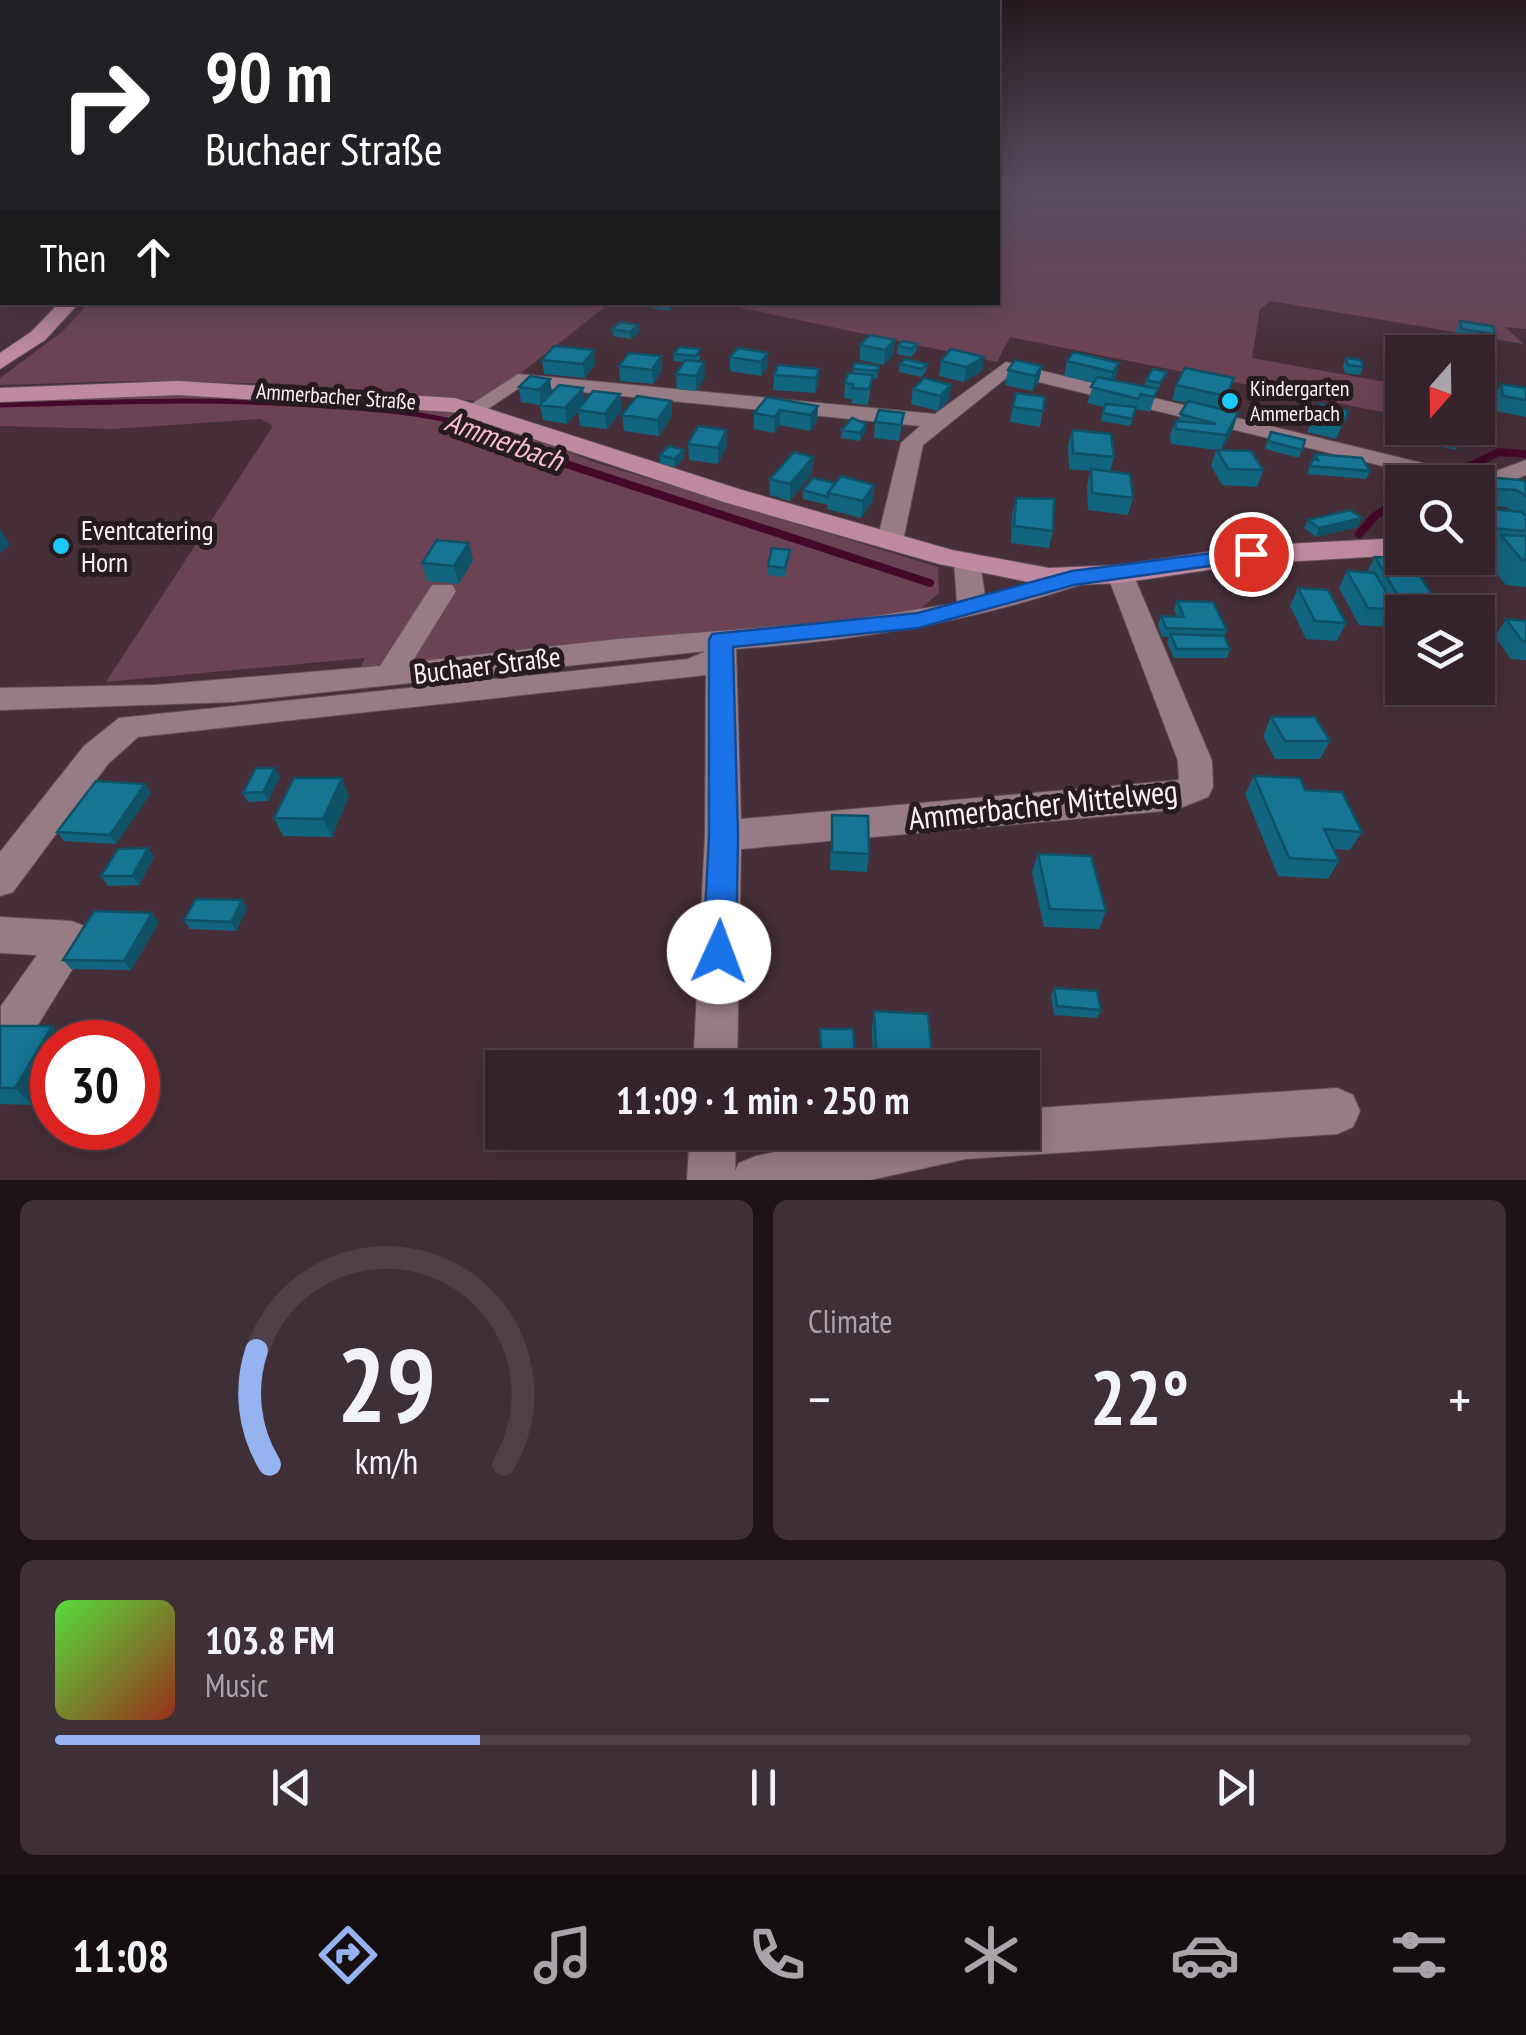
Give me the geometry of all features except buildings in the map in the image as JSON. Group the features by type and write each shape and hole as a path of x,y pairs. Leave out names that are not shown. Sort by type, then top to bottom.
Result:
{"main road":[{"path":"0,363 38,336 68,305"},
{"name":"Ammerbacher Straße","path":"0,395 214,389 389,398 476,409 630,465 890,542 968,562 1072,578 1248,555 1385,549"},
{"path":"1495,553 1526,556"}],"street":[{"path":"890,542 912,443 1006,368 1409,465"},
{"path":"476,409 518,380 940,421"},
{"path":"1495,479 1520,475"},
{"path":"1495,488 1526,498"},
{"path":"968,562 972,608"},
{"name":"Ammerbacher Mittelweg","path":"724,836 1175,796 1196,787 1195,760 1120,574"},
{"name":"Buchaer Straße","path":"0,699 100,699 314,686 721,649 918,620 1072,578"},
{"path":"388,677 442,591"},
{"path":"716,1050 724,836 721,649"},
{"name":"Buchaer Straße","path":"0,880 96,755 130,726 692,670 721,649"},
{"path":"0,935 72,938 16,1021"},
{"path":"1040,1131 1337,1111"},
{"path":"711,1180 712,1150"},
{"path":"756,1180 899,1150"}],"shaded area":[{"path":"1000,241 1526,241 1526,329 1505,327 1524,344 1495,339 1495,335 1471,335 1271,301 1260,309 1252,358 1385,382 1385,413 1010,337 997,362 728,305 1000,305"},
{"path":"87,305 607,305 497,392 478,401 292,384 130,381 0,385 0,378 63,331"},
{"path":"282,396 473,412 591,461 938,567 939,593 915,614 358,672 365,658 106,682 273,426 261,419 113,429 0,426 0,401"}],"waterway":[{"name":"Ammerbach","path":"0,405 195,401 338,407 439,418 513,441"},
{"name":"Ammerbach","path":"507,439 557,461 930,583"},
{"name":"Ammerbach","path":"1472,465 1499,452 1526,454"},
{"name":"Ammerbach","path":"1359,534 1385,509"}],"place":[{"name":"Kindergarten Ammerbach","path":"1230,401"},
{"name":"Eventcatering Horn","path":"61,546"}],"route":[{"path":"719,952 724,836 721,640 918,620 1072,578 1251,554"}]}
